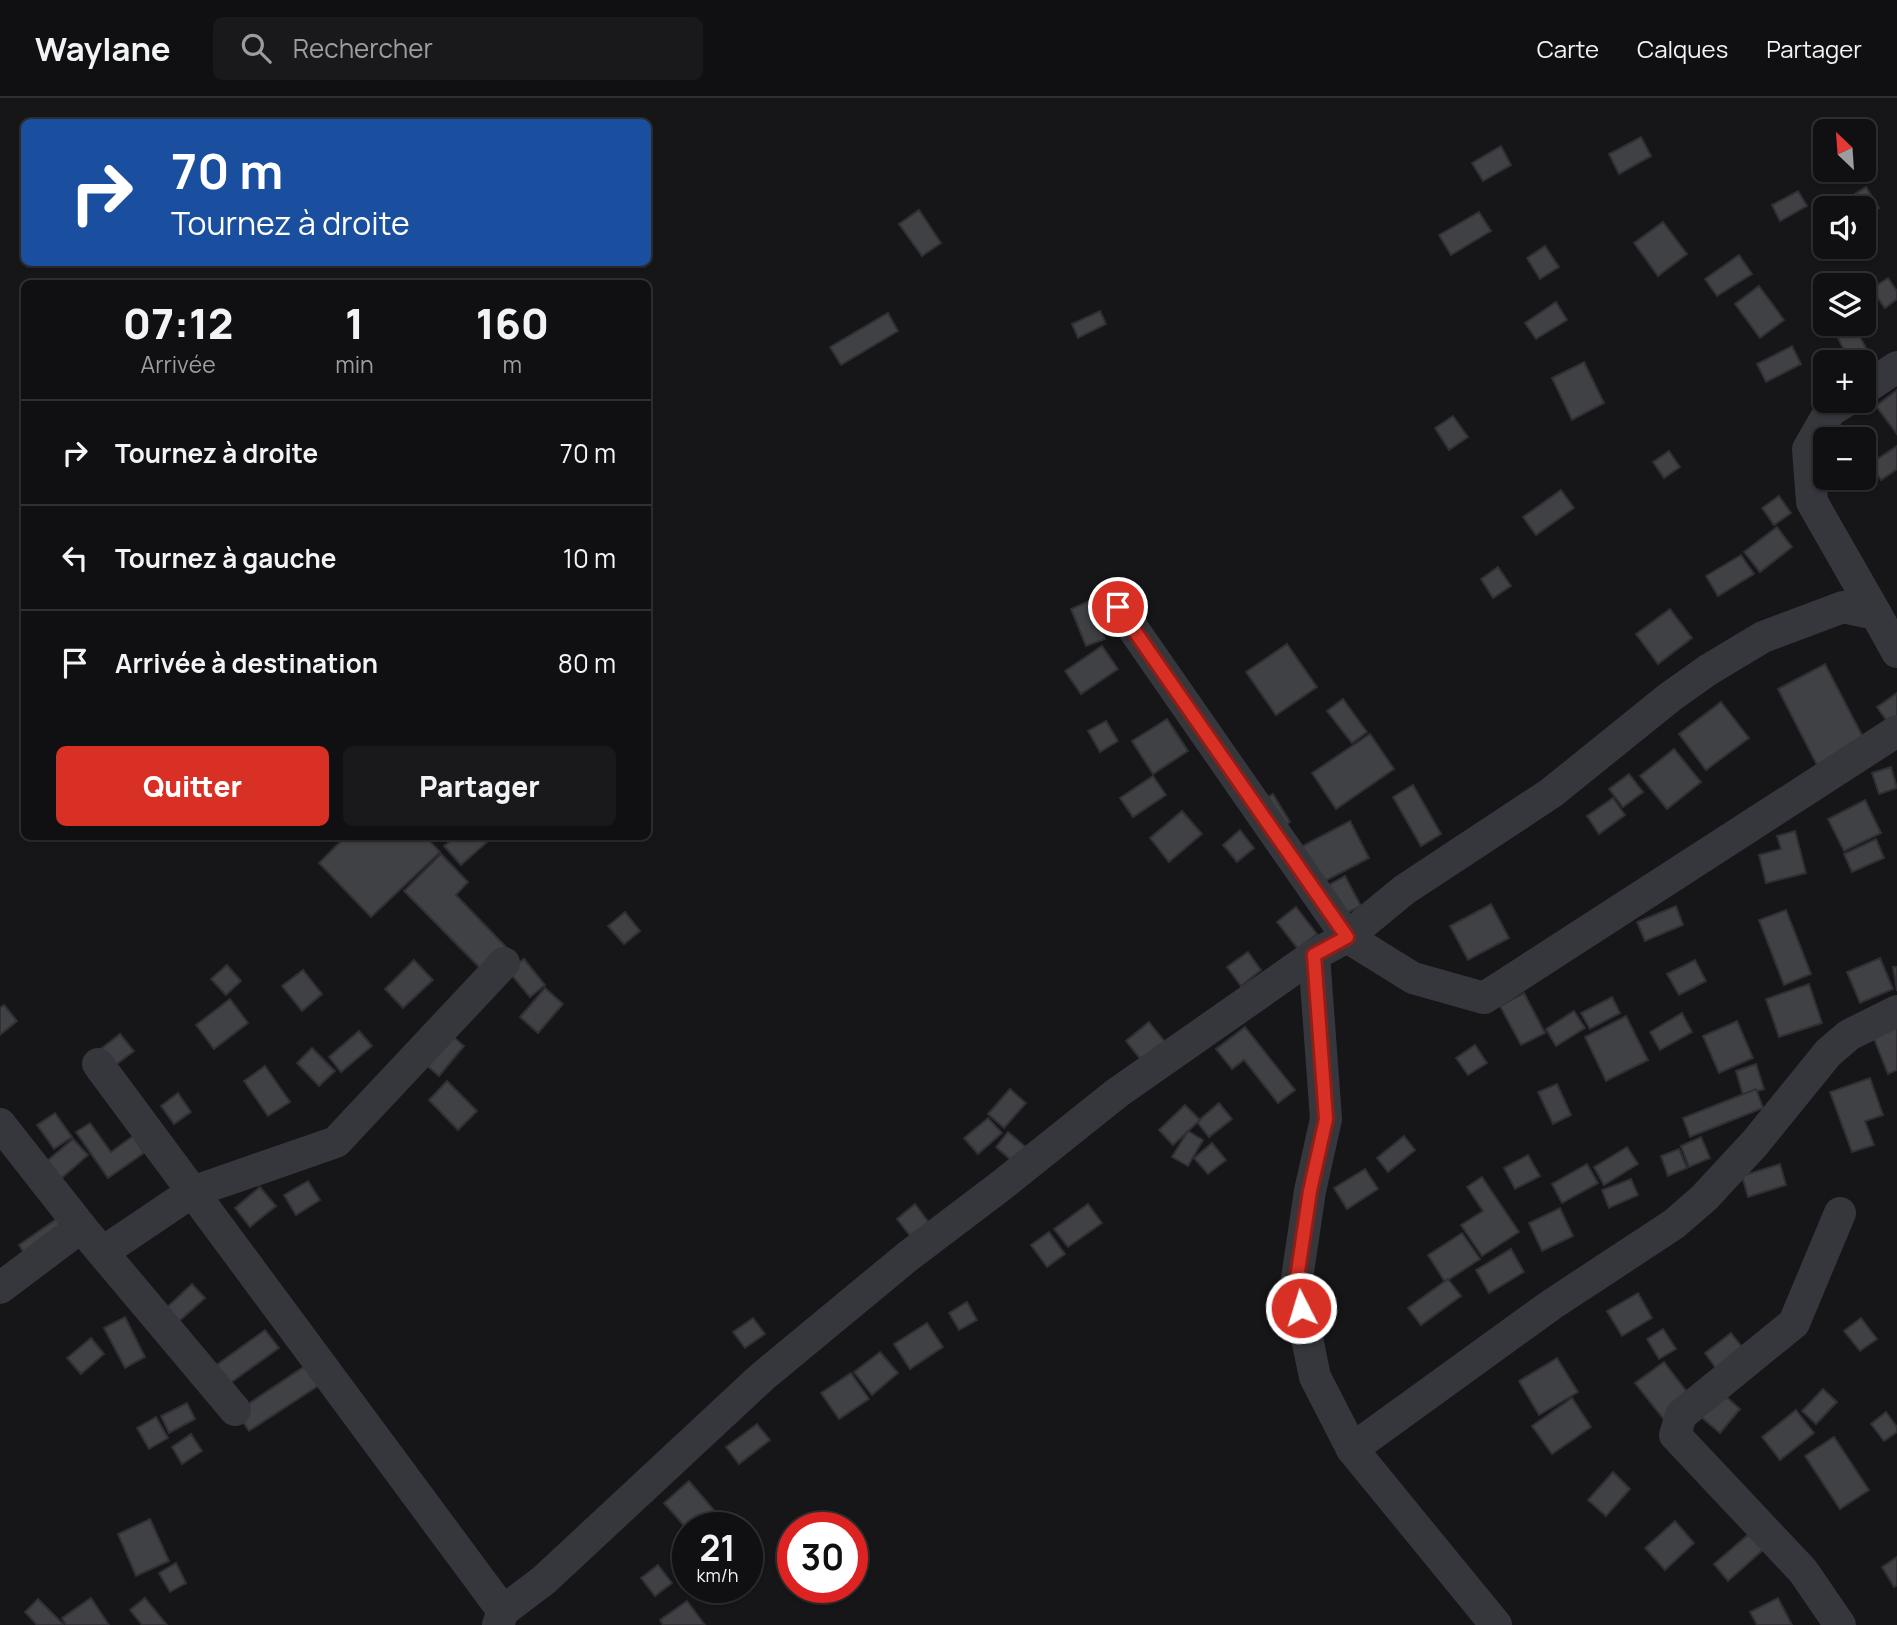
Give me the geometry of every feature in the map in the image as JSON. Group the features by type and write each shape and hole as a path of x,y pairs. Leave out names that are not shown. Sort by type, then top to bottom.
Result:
{"street":[{"path":"1876,381 1897,368"},
{"path":"1829,413 1808,449 1812,502 1897,652"},
{"path":"1118,607 1347,937 1413,978 1484,998 1897,731"},
{"path":"98,1064 500,1618 762,1377 907,1257 1117,1093 1314,955 1347,937 1404,890 1551,793 1670,697 1708,670 1763,637 1843,607 1876,614"},
{"path":"1314,955 1326,1119 1310,1191 1296,1285 1315,1377 1352,1449 1496,1625"},
{"path":"103,1252 192,1192 336,1142 504,963"},
{"path":"1352,1449 1551,1306 1674,1224 1704,1198 1755,1143 1828,1053 1849,1035 1897,1011"},
{"path":"0,1124 235,1410"},
{"path":"1840,1213 1794,1324 1681,1415 1675,1435 1803,1571 1840,1625"},
{"path":"0,1288 82,1227"}],"building":[{"path":"1641,137 1651,156 1619,174 1609,154"},
{"path":"1501,146 1511,165 1483,181 1472,163"},
{"path":"1866,187 1872,196 1852,196"},
{"path":"1798,191 1807,206 1780,221 1772,205"},
{"path":"919,210 941,243 922,256 899,224"},
{"path":"1479,212 1491,231 1451,255 1439,235"},
{"path":"1663,222 1687,254 1658,276 1634,243"},
{"path":"1545,246 1559,267 1540,279 1527,258"},
{"path":"1739,255 1752,274 1717,296 1705,279"},
{"path":"1888,278 1897,291 1897,299 1885,308 1876,296 1876,286"},
{"path":"1759,286 1784,320 1760,338 1735,304"},
{"path":"1556,302 1567,320 1536,339 1525,323"},
{"path":"1100,311 1106,324 1078,338 1072,324"},
{"path":"888,313 898,331 841,365 830,347"},
{"path":"1837,336 1860,336 1866,348 1862,350 1844,350"},
{"path":"1792,346 1801,364 1766,382 1757,364"},
{"path":"1584,362 1604,403 1572,420 1552,378"},
{"path":"1897,390 1897,434 1876,406"},
{"path":"1453,416 1468,437 1449,450 1435,428"},
{"path":"1897,446 1897,469 1881,480 1876,473 1876,460"},
{"path":"1669,451 1680,467 1664,478 1653,462"},
{"path":"1561,490 1574,508 1536,535 1523,517"},
{"path":"1779,496 1791,513 1774,525 1762,508"},
{"path":"1777,527 1792,547 1760,572 1744,552"},
{"path":"1741,555 1754,574 1718,596 1706,576"},
{"path":"1498,567 1511,586 1493,598 1481,579"},
{"path":"1089,601 1105,639 1086,646 1071,609"},
{"path":"1670,609 1692,638 1658,664 1636,634"},
{"path":"1287,644 1317,687 1276,715 1246,672"},
{"path":"1102,646 1118,669 1081,694 1065,671"},
{"path":"1825,664 1865,741 1817,765 1778,689"},
{"path":"1897,693 1897,719 1889,724 1877,707"},
{"path":"1343,699 1367,732 1352,743 1327,711"},
{"path":"1721,702 1749,738 1706,770 1679,734"},
{"path":"1167,719 1188,751 1153,774 1132,741"},
{"path":"1106,721 1118,741 1100,752 1088,731"},
{"path":"1370,734 1394,769 1336,809 1312,773"},
{"path":"1674,749 1701,782 1667,809 1640,776"},
{"path":"1891,767 1897,788 1879,794 1872,773"},
{"path":"1629,774 1643,792 1623,807 1609,789"},
{"path":"1153,776 1166,795 1133,817 1120,798"},
{"path":"1413,785 1441,834 1421,846 1393,797"},
{"path":"1273,794 1290,822 1273,832 1256,804"},
{"path":"1613,798 1625,815 1599,834 1587,816"},
{"path":"1865,800 1881,833 1844,851 1828,819"},
{"path":"1182,811 1202,834 1169,862 1150,838"},
{"path":"1350,821 1369,858 1310,889 1291,852"},
{"path":"1240,830 1254,848 1237,862 1223,845"},
{"path":"1795,831 1806,873 1766,883 1759,855 1781,849 1777,836"},
{"path":"1876,839 1884,858 1852,872 1844,854"},
{"path":"342,840 429,840 440,852 371,917 319,863"},
{"path":"451,840 487,842 461,865 444,846"},
{"path":"441,854 468,882 456,895 506,947 482,970 404,891"},
{"path":"1345,876 1361,906 1333,920 1318,891"},
{"path":"1491,904 1509,938 1468,960 1450,926"},
{"path":"1676,906 1683,925 1645,941 1637,922"},
{"path":"1296,907 1317,934 1298,949 1277,922"},
{"path":"1786,910 1811,974 1784,985 1759,920"},
{"path":"625,912 640,931 624,944 608,926"},
{"path":"1248,952 1261,970 1241,986 1227,967"},
{"path":"1880,958 1893,989 1860,1003 1847,972"},
{"path":"524,959 545,985 530,997 508,971"},
{"path":"414,960 433,980 403,1008 385,989"},
{"path":"1695,960 1706,981 1679,995 1667,974"},
{"path":"227,965 241,981 226,995 211,979"},
{"path":"1893,967 1897,967 1897,991"},
{"path":"303,970 322,994 302,1011 282,986"},
{"path":"1809,984 1822,1023 1779,1037 1766,999"},
{"path":"545,988 563,1004 538,1033 520,1017"},
{"path":"1524,993 1545,1033 1521,1045 1500,1006"},
{"path":"1612,997 1620,1013 1590,1029 1581,1013"},
{"path":"230,999 248,1023 214,1049 196,1025"},
{"path":"4,1005 17,1021 0,1035 0,1008"},
{"path":"1574,1011 1585,1028 1556,1046 1546,1029"},
{"path":"1682,1013 1692,1032 1660,1050 1650,1032"},
{"path":"1626,1016 1648,1060 1606,1081 1585,1037"},
{"path":"1737,1021 1753,1058 1719,1073 1703,1036"},
{"path":"1149,1022 1169,1047 1146,1066 1126,1041"},
{"path":"1897,1026 1897,1070 1888,1074 1873,1036"},
{"path":"1245,1027 1295,1090 1278,1103 1244,1060 1232,1069 1216,1049"},
{"path":"359,1031 372,1046 341,1072 329,1057"},
{"path":"120,1034 134,1051 101,1076 88,1059"},
{"path":"450,1034 464,1046 439,1076 425,1064"},
{"path":"1475,1045 1487,1063 1468,1075 1456,1058"},
{"path":"312,1048 335,1071 319,1086 297,1063"},
{"path":"1756,1064 1764,1089 1743,1095 1736,1071"},
{"path":"265,1066 290,1102 268,1116 244,1081"},
{"path":"1870,1078 1883,1115 1865,1121 1874,1145 1852,1152 1830,1092"},
{"path":"447,1081 477,1111 458,1130 429,1100"},
{"path":"1557,1084 1571,1115 1553,1124 1538,1092"},
{"path":"1010,1089 1026,1103 1004,1128 988,1114"},
{"path":"1756,1089 1763,1108 1690,1137 1683,1118"},
{"path":"178,1093 191,1112 174,1124 161,1106"},
{"path":"1219,1103 1232,1119 1209,1137 1197,1122"},
{"path":"1185,1105 1200,1120 1173,1145 1159,1130"},
{"path":"55,1113 72,1137 54,1149 37,1125"},
{"path":"988,1118 1002,1133 978,1154 964,1138"},
{"path":"90,1123 111,1152 133,1136 144,1153 108,1178 76,1132"},
{"path":"1188,1131 1203,1140 1188,1166 1172,1157"},
{"path":"1008,1132 1039,1158 1026,1173 996,1147"},
{"path":"1404,1136 1415,1150 1388,1172 1377,1158"},
{"path":"1701,1137 1710,1158 1689,1167 1681,1146"},
{"path":"73,1139 88,1155 56,1183 41,1166"},
{"path":"1212,1143 1226,1160 1208,1174 1194,1158"},
{"path":"1627,1147 1638,1164 1604,1185 1594,1167"},
{"path":"1679,1149 1687,1168 1668,1176 1661,1156"},
{"path":"1528,1155 1540,1176 1515,1189 1504,1168"},
{"path":"1587,1164 1598,1183 1562,1203 1552,1184"},
{"path":"1780,1164 1786,1185 1748,1197 1742,1176"},
{"path":"1365,1169 1378,1189 1347,1209 1334,1188"},
{"path":"1482,1177 1519,1232 1482,1256 1461,1225 1483,1211 1467,1187"},
{"path":"1631,1179 1638,1195 1609,1208 1602,1190"},
{"path":"308,1181 320,1200 296,1215 284,1195"},
{"path":"260,1187 276,1206 250,1227 235,1208"},
{"path":"915,1204 936,1232 918,1246 897,1219"},
{"path":"1088,1204 1102,1223 1068,1247 1054,1229"},
{"path":"1560,1208 1573,1236 1542,1251 1529,1223"},
{"path":"62,1215 74,1233 30,1262 19,1245"},
{"path":"1049,1232 1065,1254 1047,1267 1031,1245"},
{"path":"1462,1233 1480,1259 1445,1282 1428,1255"},
{"path":"1511,1249 1524,1272 1489,1293 1476,1270"},
{"path":"1448,1279 1461,1296 1421,1325 1408,1308"},
{"path":"192,1284 205,1298 176,1324 164,1310"},
{"path":"1638,1293 1652,1318 1622,1336 1607,1311"},
{"path":"967,1302 977,1320 959,1330 949,1313"},
{"path":"125,1317 145,1357 125,1368 104,1328"},
{"path":"753,1318 765,1334 745,1348 733,1332"},
{"path":"1861,1318 1877,1339 1860,1351 1844,1331"},
{"path":"927,1323 943,1347 910,1369 894,1344"},
{"path":"1663,1329 1676,1349 1659,1359 1647,1339"},
{"path":"265,1330 279,1348 222,1389 208,1371"},
{"path":"1731,1333 1750,1357 1723,1378 1705,1353"},
{"path":"91,1338 104,1354 81,1374 67,1358"},
{"path":"880,1352 898,1373 872,1395 854,1372"},
{"path":"1557,1358 1578,1392 1539,1415 1519,1381"},
{"path":"1664,1362 1694,1401 1666,1422 1635,1383"},
{"path":"308,1364 321,1384 249,1431 236,1412"},
{"path":"851,1373 869,1399 839,1419 821,1393"},
{"path":"1823,1389 1837,1402 1816,1424 1802,1411"},
{"path":"1722,1393 1740,1409 1720,1433 1701,1417"},
{"path":"1572,1398 1591,1427 1552,1454 1532,1426"},
{"path":"187,1403 195,1419 169,1433 161,1416"},
{"path":"1796,1410 1814,1433 1780,1460 1762,1437"},
{"path":"1886,1412 1897,1427 1897,1432 1884,1441 1871,1424"},
{"path":"156,1417 168,1438 149,1449 137,1428"},
{"path":"757,1424 770,1440 739,1464 726,1447"},
{"path":"191,1434 202,1451 182,1464 172,1447"},
{"path":"1834,1437 1869,1490 1840,1509 1805,1456"},
{"path":"1613,1472 1630,1489 1606,1516 1588,1500"},
{"path":"689,1481 714,1510 672,1512 664,1503"},
{"path":"150,1519 169,1561 136,1576 118,1534"},
{"path":"1675,1521 1694,1543 1665,1570 1645,1548"},
{"path":"1749,1534 1763,1550 1728,1581 1714,1564"},
{"path":"1897,1557 1897,1585 1894,1587 1882,1567"},
{"path":"176,1563 186,1583 170,1592 159,1573"},
{"path":"658,1565 672,1583 655,1596 641,1578"},
{"path":"91,1598 109,1625 66,1625 62,1618"},
{"path":"145,1598 167,1625 142,1625 130,1610"},
{"path":"1778,1598 1792,1625 1757,1625 1750,1612"},
{"path":"38,1599 63,1625 37,1625 25,1612"},
{"path":"684,1603 688,1603 705,1625 663,1625 660,1620"}],"route":[{"path":"1118,607 1347,937 1314,955 1326,1119 1310,1191 1296,1285 1301,1308"}]}
